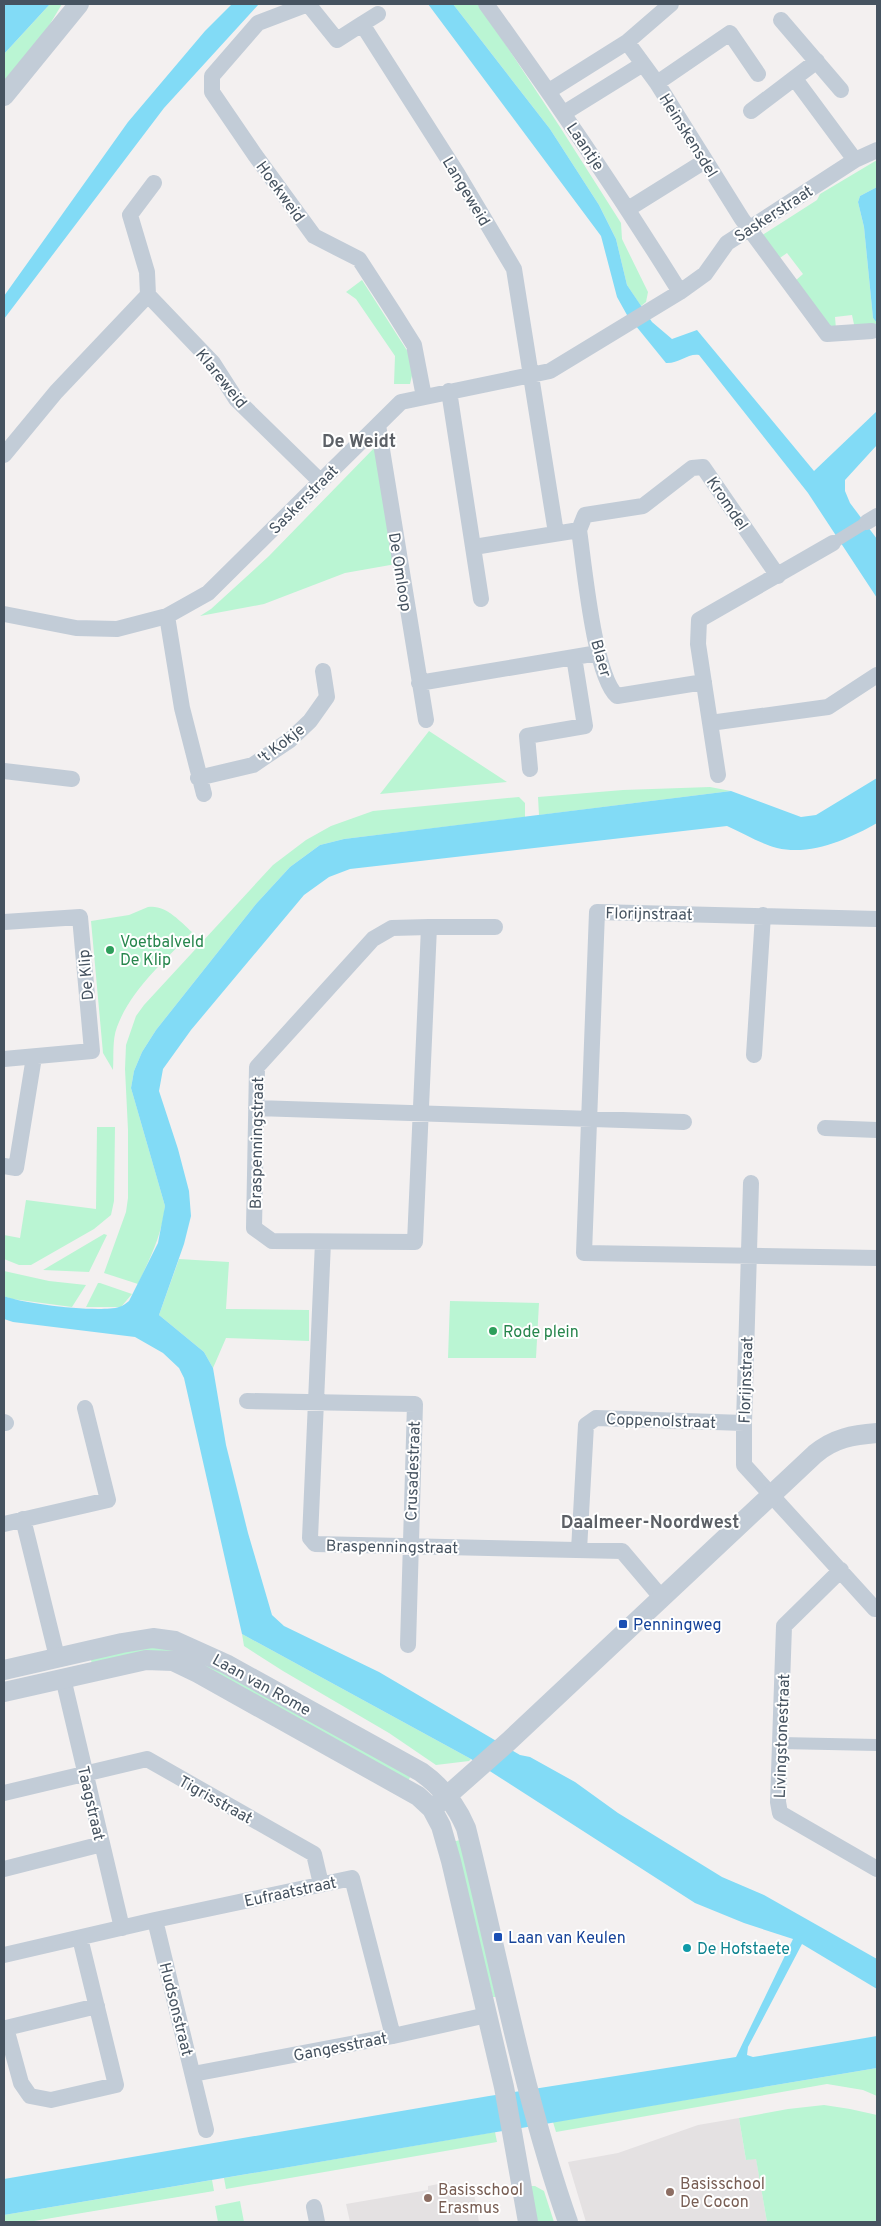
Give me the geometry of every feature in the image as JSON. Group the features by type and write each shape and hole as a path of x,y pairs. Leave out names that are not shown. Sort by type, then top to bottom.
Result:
{"street":[{"path":"4,96 78,4"},
{"path":"308,4 337,40 378,14"},
{"name":"Hoekweid","path":"308,4 258,22 212,76 212,92 314,236 359,259 414,345 424,397"},
{"name":"Laantje","path":"486,4 564,113 628,209 680,292"},
{"path":"549,91 627,42 671,4"},
{"path":"781,20 842,90"},
{"name":"Langeweid","path":"362,24 457,174 514,270 530,375"},
{"path":"657,83 730,34 758,74"},
{"name":"Heinskensdel","path":"627,42 657,83 768,258 827,334 872,331"},
{"path":"751,111 817,61"},
{"path":"564,113 644,64"},
{"path":"795,79 855,160"},
{"name":"Saskerstraat","path":"4,614 76,628 117,629 167,616 208,593 401,402 550,371 657,308 705,274 727,243 855,160 877,150"},
{"path":"628,209 705,161"},
{"path":"4,455 56,392 148,295 147,272 130,215 154,183"},
{"name":"Klareweid","path":"148,295 213,363 236,399 320,481"},
{"path":"530,375 556,533"},
{"path":"449,391 481,599"},
{"name":"De Omloop","path":"378,424 426,720"},
{"name":"Kromdel","path":"579,530 585,515 643,506 692,468 703,467 778,576"},
{"path":"718,775 698,644 699,620 778,576 872,519"},
{"path":"474,547 579,530"},
{"name":"Blaer","path":"579,530 598,653 612,692 617,696 704,682"},
{"path":"167,616 182,708 198,778 204,794"},
{"path":"419,683 598,653"},
{"name":"Blaer","path":"530,769 527,736 585,726 574,657"},
{"name":"'t Kokje","path":"198,778 253,765 290,740 310,721 327,698 323,671"},
{"path":"710,723 828,707 877,675"},
{"path":"4,770 72,779"},
{"name":"Florijnstraat","path":"877,919 597,912 584,1253 877,1258"},
{"path":"754,1056 763,915"},
{"name":"De Klip","path":"4,922 80,917 92,1051 4,1059"},
{"name":"Braspenningstraat","path":"429,926 415,1242 272,1241 254,1228 257,1067 373,939 392,928 429,926 495,926"},
{"path":"4,1166 16,1168 34,1057"},
{"path":"256,1108 684,1122"},
{"path":"825,1128 877,1130"},
{"path":"748,1256 751,1183"},
{"name":"Braspenningstraat","path":"323,1242 310,1538 315,1544 622,1551 662,1597"},
{"name":"Florijnstraat","path":"748,1256 744,1466 877,1609"},
{"name":"Crusadestraat","path":"247,1401 415,1404 408,1645"},
{"path":"4,1524 108,1500 85,1408"},
{"name":"Coppenolstraat","path":"580,1550 586,1425 596,1418 744,1424"},
{"path":"528,2222 504,2087 445,1839 432,1809 508,1742 815,1454 833,1441 859,1434 877,1433"},
{"path":"23,1520 62,1678"},
{"name":"Livingstonestraat","path":"841,1570 784,1626 778,1802 780,1813 877,1869"},
{"name":"Laan van Rome","path":"4,1670 57,1657 153,1638 180,1642 226,1664 421,1772 448,1796"},
{"name":"Laan van Rome","path":"4,1692 146,1660 179,1663 410,1791 432,1809"},
{"name":"Taagstraat","path":"62,1678 122,1928"},
{"path":"780,1743 877,1745"},
{"name":"Tigrisstraat","path":"4,1793 146,1759 314,1854 321,1884"},
{"path":"448,1796 466,1828 526,2084 546,2160 568,2222"},
{"path":"4,1868 102,1844"},
{"name":"Eufraatstraat","path":"155,1920 352,1878 393,2036"},
{"path":"4,1955 155,1920"},
{"name":"Hudsonstraat","path":"155,1920 206,2130"},
{"path":"80,1938 97,2006 116,2085 52,2100 30,2096 21,2083 5,2028 97,2006"},
{"path":"487,2015 508,2010"},
{"name":"Gangesstraat","path":"193,2074 393,2036 487,2015"}],"shaded area":[{"name":"Basisschool De Cocon","path":"739,2118 746,2160 756,2158 767,2222 586,2222 568,2162 618,2153 698,2125"},
{"name":"Basisschool Erasmus","path":"449,2182 451,2192 473,2188 479,2222 350,2222 346,2204 428,2190 428,2186"}],"green space":[{"path":"50,4 62,4 35,49 4,84 4,54"},
{"path":"453,4 479,4 621,223 622,239 648,292 646,302 641,306 627,285 616,239 599,205 550,129"},
{"path":"877,160 877,187 860,196 858,202 864,227 873,318 877,323 877,328 855,329 852,315 835,317 836,329 832,328 795,281 803,274 787,253 777,260 761,236 817,200 820,194"},
{"path":"362,280 415,363 410,384 394,384 395,356 356,299 346,292"},
{"path":"377,445 396,564 345,573 264,604 200,616 211,609 269,556"},
{"path":"429,731 507,782 380,794"},
{"path":"710,787 731,791 539,815 538,797 623,790"},
{"path":"519,797 525,803 525,817 344,839 320,845 290,867 256,904 156,1030 142,1052 134,1071 131,1088 165,1206 155,1246 138,1284 104,1273 126,1212 128,1198 128,1130 125,1069 126,1045 136,1016 144,1005 273,865 306,840 331,826 373,811"},
{"path":"148,907 160,908 166,911 192,932 150,976 123,1013 114,1037 113,1070 103,1053 91,921 129,915"},
{"path":"97,1127 115,1127 114,1201 111,1215 94,1229 31,1265 19,1265 4,1259 4,1235 20,1238 26,1200 96,1209"},
{"path":"104,1234 107,1235 89,1272 43,1270"},
{"path":"179,1259 229,1262 226,1309 309,1310 309,1341 226,1338 213,1368 204,1352 159,1315"},
{"path":"4,1271 49,1281 86,1285 72,1307 12,1299 4,1296"},
{"path":"98,1283 132,1294 121,1307 86,1307"},
{"name":"Rode plein","path":"450,1301 539,1303 536,1358 448,1358"},
{"path":"242,1634 471,1759 469,1761 436,1765 389,1733 244,1646"},
{"path":"125,1646 188,1649 413,1772 408,1781 209,1671 92,1665 90,1654"},
{"path":"464,1839 496,1997 493,1997 452,1842"},
{"path":"877,2068 877,2096 863,2090 827,2084 556,2132 553,2122"},
{"path":"824,2105 877,2115 877,2219 875,2222 767,2222 756,2159 746,2160 739,2118"},
{"path":"495,2132 497,2142 226,2189 224,2178"},
{"path":"212,2180 214,2191 28,2222 4,2222 4,2215"},
{"path":"528,2186 535,2186 544,2191 554,2222 534,2222"},
{"path":"240,2201 244,2222 218,2222 215,2206"}],"water":[{"path":"4,4 50,4 4,54"},
{"path":"232,4 259,4 164,108 4,319 4,296 128,122 205,31"},
{"path":"428,4 453,4 550,129 599,205 616,239 627,285 652,322 672,339 697,330 814,471 877,411 877,445 845,480 845,491 850,503 877,539 877,598 808,493 699,355 666,363 627,315 617,297 601,236"},
{"path":"877,187 877,323 873,318 864,227 858,202 860,196"},
{"path":"877,778 877,823 842,840 816,848 790,850 777,848 727,826 350,869 329,877 304,895 191,1030 163,1069 159,1091 178,1149 189,1191 191,1216 184,1244 159,1315 204,1352 213,1368 226,1445 248,1533 272,1615 284,1626 379,1672 520,1755 530,1757 575,1782 618,1813 722,1877 764,1895 877,1959 877,1989 802,1944 748,2047 747,2055 753,2057 877,2036 877,2068 4,2215 4,2179 489,2096 736,2057 793,1939 744,1923 695,1903 471,1759 242,1634 184,1378 179,1368 163,1353 135,1337 13,1322 4,1319 4,1296 44,1305 95,1309 119,1307 129,1301 158,1243 165,1206 131,1088 134,1071 142,1052 156,1030 256,904 290,867 320,845 344,839 731,791 801,817 816,815"}],"place":[{"name":"Voetbalveld De Klip","path":"110,950"},
{"name":"Rode plein","path":"493,1331"},
{"name":"Penningweg","path":"623,1624"},
{"name":"Laan van Keulen","path":"498,1937"},
{"name":"De Hofstaete","path":"687,1948"},
{"name":"Basisschool De Cocon","path":"670,2192"},
{"name":"Basisschool Erasmus","path":"428,2198"}],"district":[{"name":"De Weidt","path":"359,441"},
{"name":"Daalmeer-Noordwest","path":"650,1522"}]}
